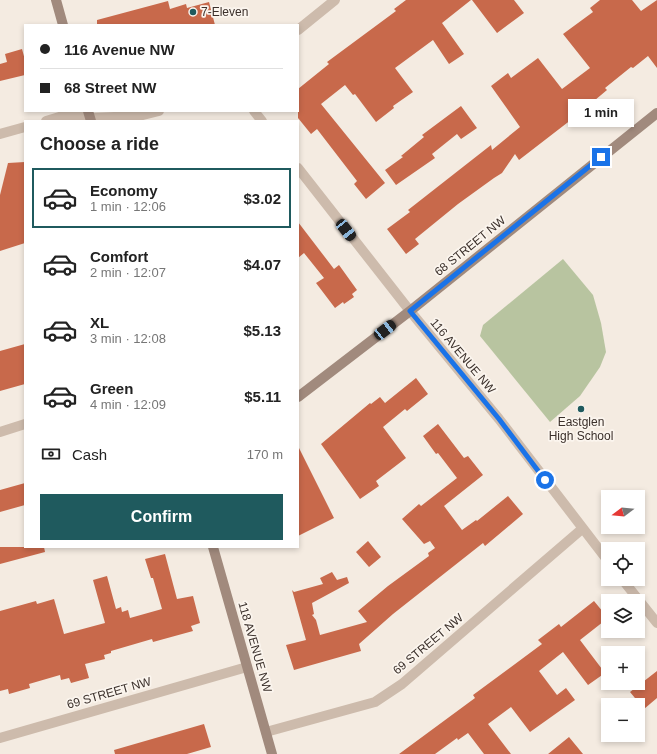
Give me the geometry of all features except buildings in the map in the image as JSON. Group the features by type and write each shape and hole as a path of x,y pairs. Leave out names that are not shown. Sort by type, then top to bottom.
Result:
{"street":[{"path":"56,0 63,24"},
{"path":"299,29 335,0"},
{"path":"49,120 66,115 90,117 139,116 155,112"},
{"path":"255,112 261,120"},
{"name":"68 STREET NW","path":"299,396 410,311 657,113"},
{"path":"0,134 24,127"},
{"name":"116 AVENUE NW","path":"299,169 410,311 499,419 601,552"},
{"path":"0,432 24,424"},
{"name":"69 STREET NW","path":"266,732 375,702 402,684 582,529"},
{"name":"118 AVENUE NW","path":"213,548 272,754"},
{"path":"628,586 657,622"},
{"name":"69 STREET NW","path":"0,738 247,667"}],"green space":[{"path":"563,259 593,295 601,323 606,352 600,367 580,396 550,422 480,336 483,325"}],"place":[{"name":"7-Eleven","path":"193,12"},
{"name":"Eastglen High School","path":"581,409"}],"route":[{"path":"545,480 499,419 410,311 601,157"}]}
